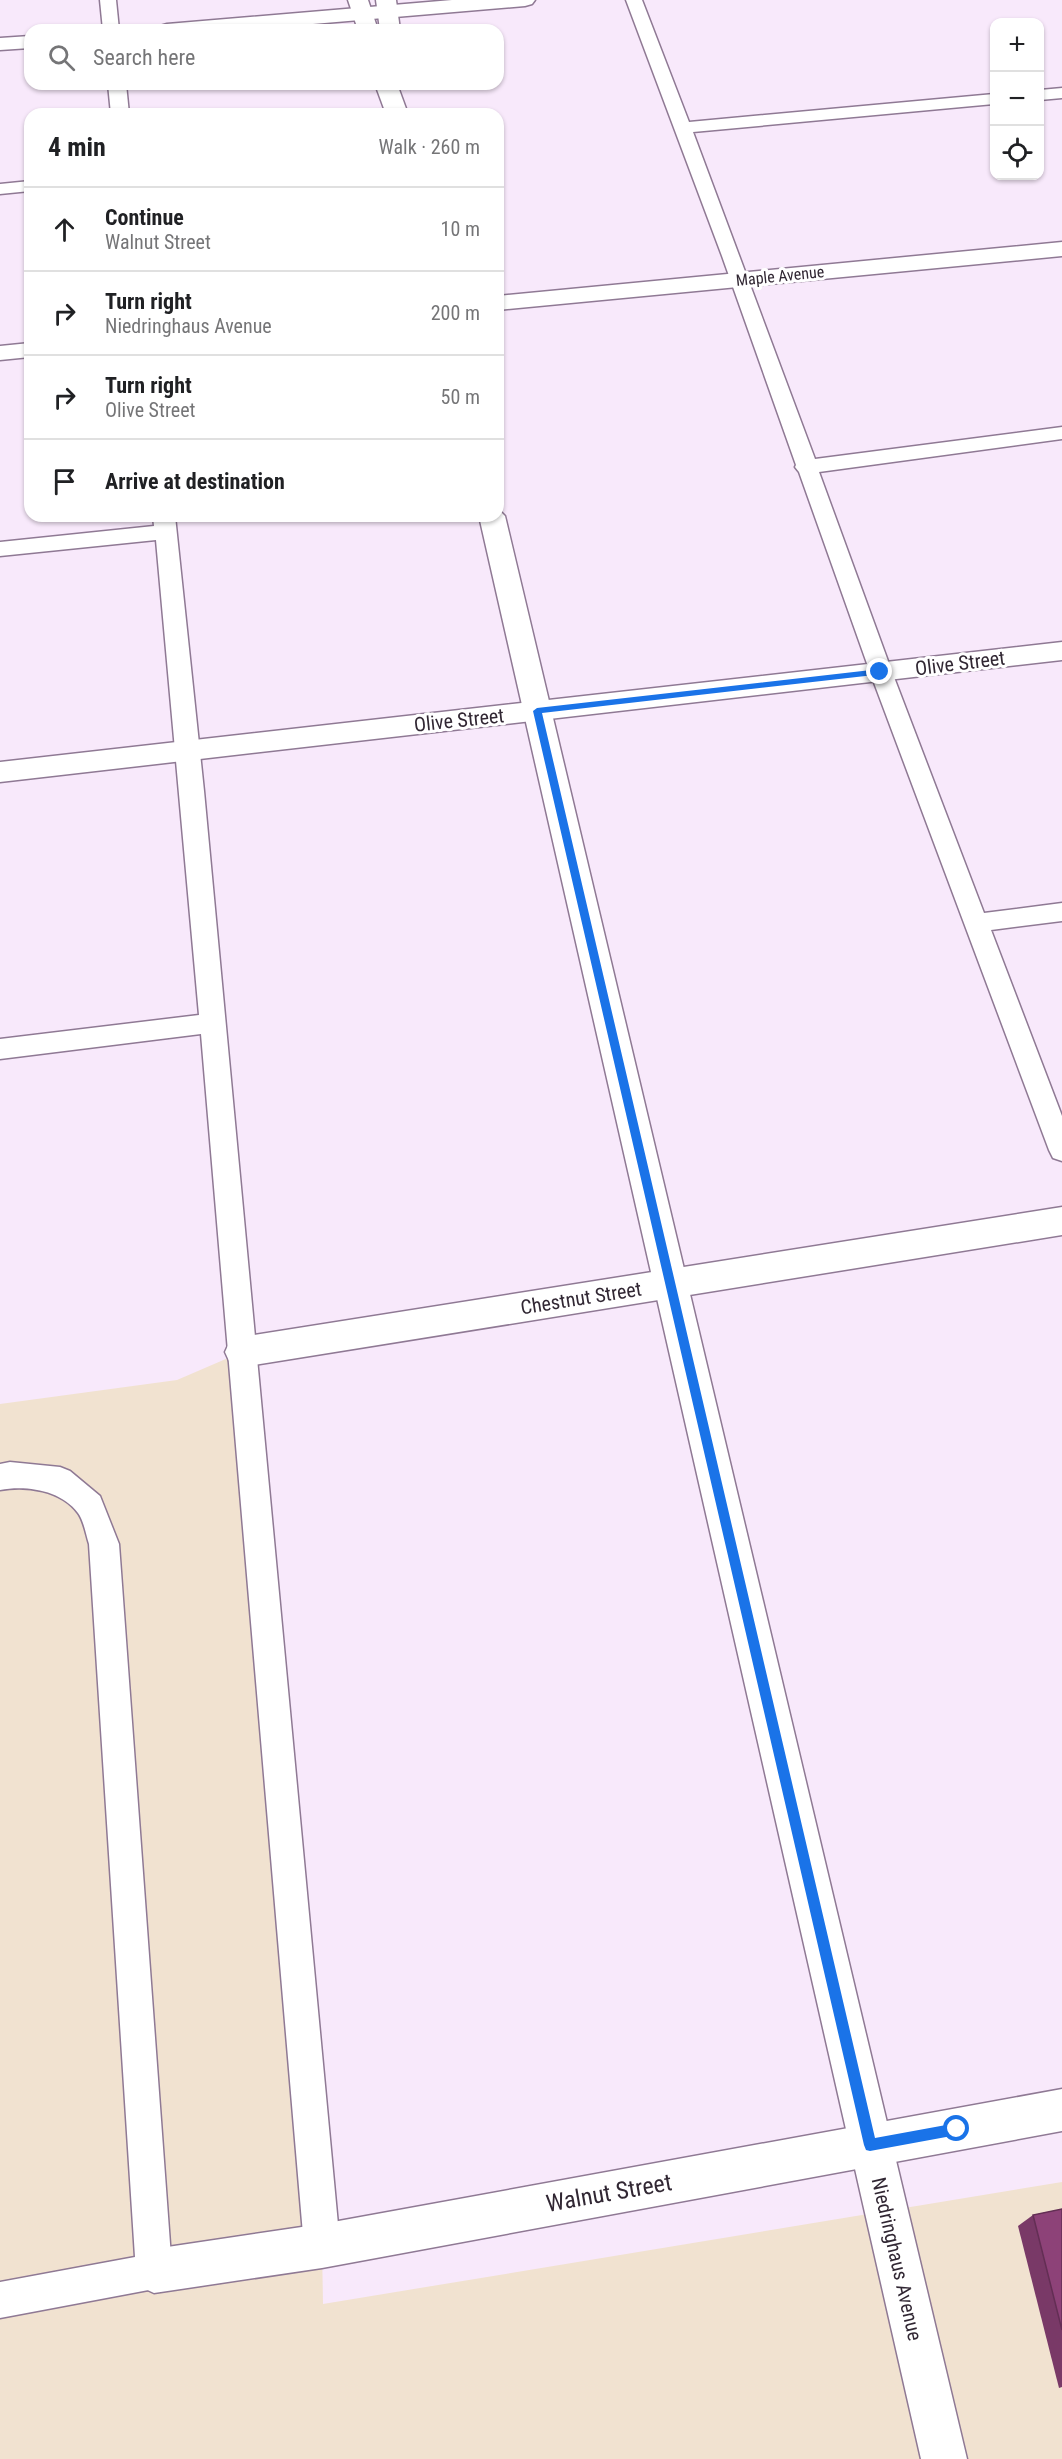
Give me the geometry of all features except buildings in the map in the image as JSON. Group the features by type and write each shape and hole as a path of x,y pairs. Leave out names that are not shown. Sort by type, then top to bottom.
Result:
{"street":[{"path":"245,24 388,14 525,0"},
{"path":"0,44 24,42"},
{"path":"389,90 395,108"},
{"path":"399,90 401,108"},
{"name":"Maple Avenue","path":"504,302 1062,249"},
{"path":"0,353 24,351"},
{"name":"Niedringhaus Avenue","path":"493,522 944,2459"},
{"name":"Olive Street","path":"0,772 1062,651"},
{"name":"Chestnut Street","path":"242,1352 1062,1221"},
{"name":"Walnut Street","path":"154,2271 322,2246 1062,2110"}],"lane":[{"path":"108,0 110,24"},
{"path":"634,0 739,280 880,672 1062,1150"},
{"path":"118,90 119,108"},
{"path":"1044,95 1062,93"},
{"path":"682,128 990,99"},
{"path":"0,189 24,187"},
{"path":"805,467 1062,433"},
{"path":"0,549 165,524 188,751 322,2246"},
{"path":"976,923 1062,912"},
{"path":"0,1049 212,1023"},
{"path":"0,1477 10,1475 60,1480 90,1505 104,1544 154,2271 0,2300"}],"shaded area":[{"path":"242,1352 322,2246 323,2304 1062,2182 1062,2459 0,2459 0,1404 177,1380"}],"route":[{"path":"880,672 537,711 672,1283 870,2145 957,2129"}]}
